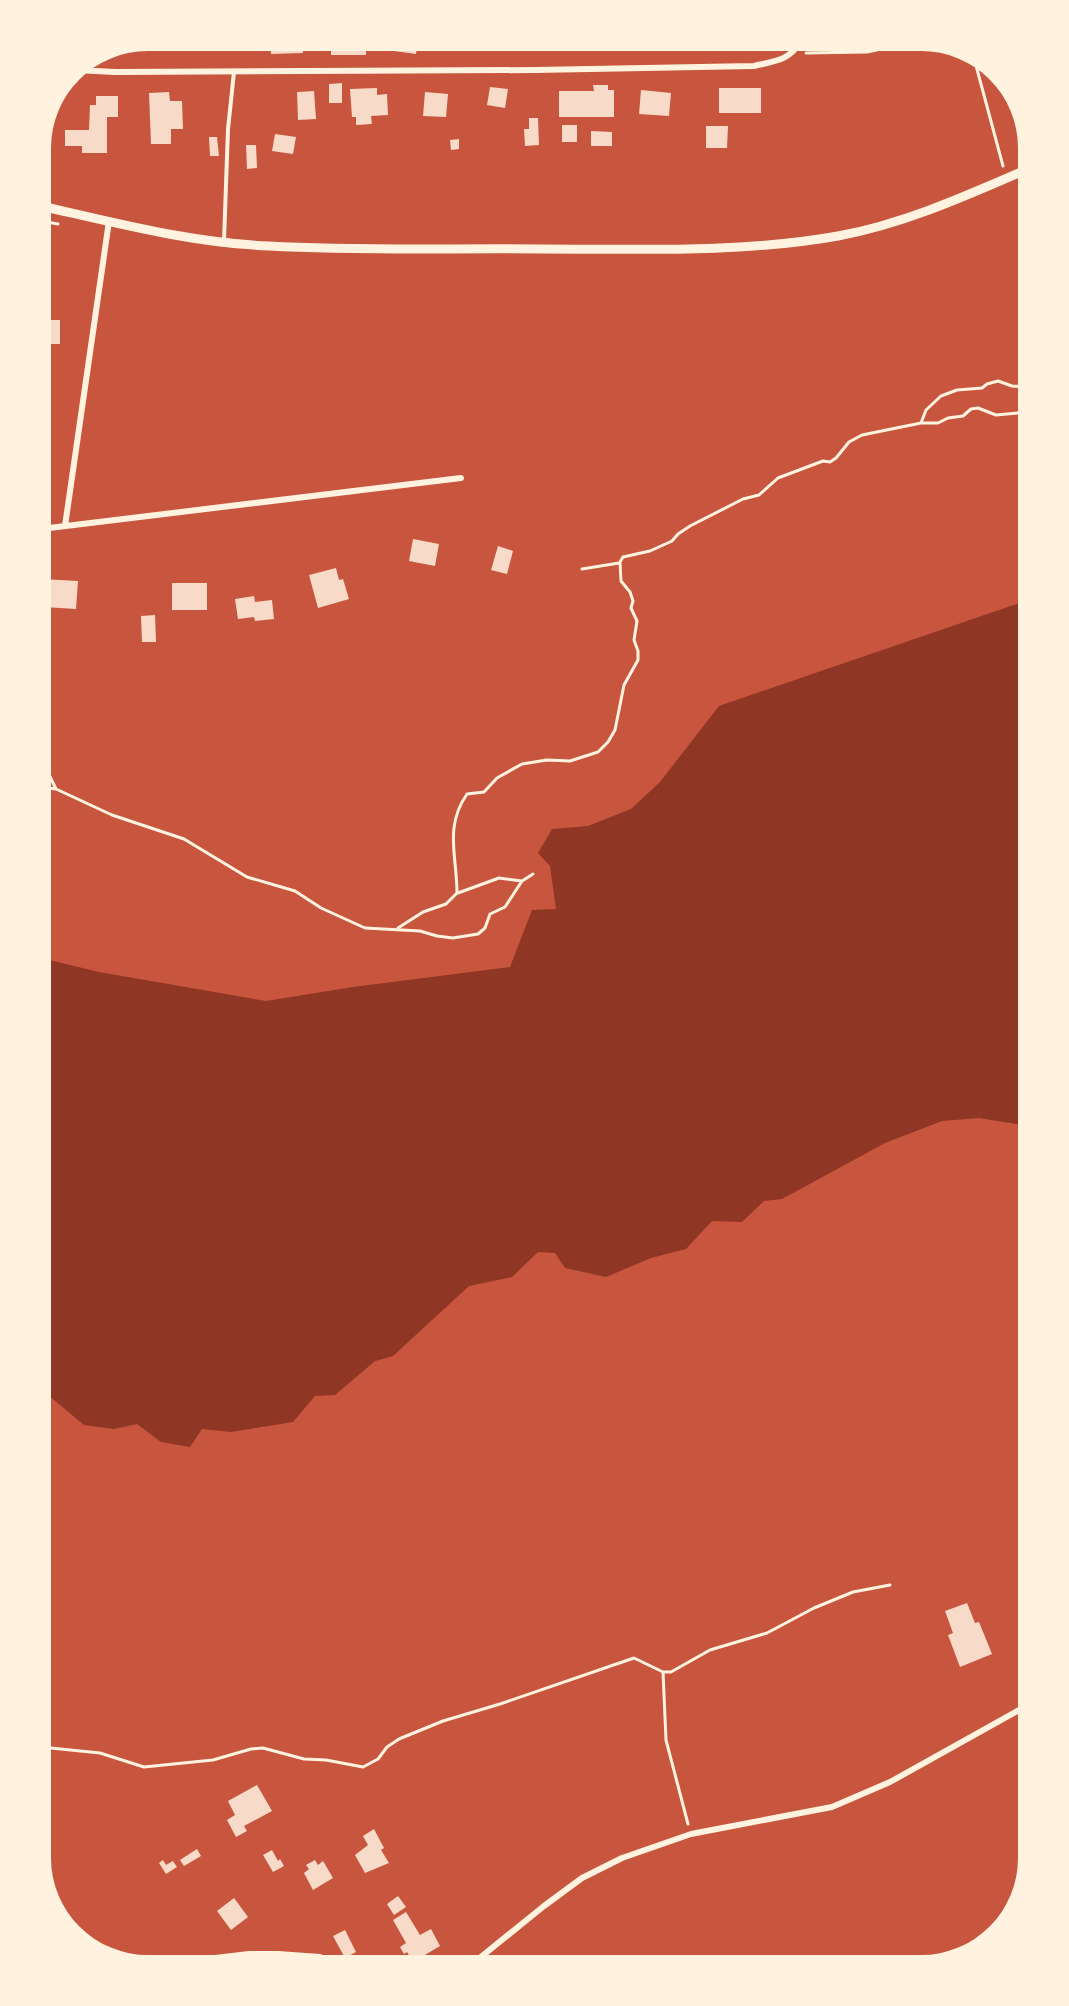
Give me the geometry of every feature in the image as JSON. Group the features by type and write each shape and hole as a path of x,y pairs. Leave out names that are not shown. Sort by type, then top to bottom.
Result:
{"street":[{"path":"90,71 535,70 754,66 781,60 792,53"},
{"path":"51,208 163,233 279,247 605,249 767,244 838,236 883,225 1018,174"},
{"path":"65,526 109,221"},
{"path":"51,528 461,478"},
{"path":"483,1955 544,1905 582,1878 622,1858 691,1834 832,1807 890,1782 1018,1711"},
{"path":"258,1955 292,1955"}],"lane":[{"path":"224,242 228,129 234,71"}],"path":[{"path":"792,53 872,51"},
{"path":"977,69 1006,179"},
{"path":"921,423 926,410 941,396 957,390 982,388 998,381 1018,386"},
{"path":"457,893 453,832 459,806 467,794 484,792 497,778 522,764 547,760 570,761 598,752 615,730 624,685 638,660 634,640 637,621 631,608 633,601 630,592 621,581 620,562 623,557 657,548 672,541 690,526 743,499 759,495 778,478 823,461 830,462 849,442 862,435 921,423 938,423 948,418 963,416 971,409 978,408 996,415 1018,413"},
{"path":"582,569 620,562"},
{"path":"51,779 56,789"},
{"path":"51,788 112,815 184,839 246,878 295,891 321,908 365,928 420,930 453,938 478,934 485,928 490,914 505,907 522,880 533,874"},
{"path":"398,928 423,912 446,904 457,893 499,878 522,880"},
{"path":"51,1749 100,1754 144,1767 213,1760 263,1748 304,1760 326,1760 363,1767 378,1759 387,1747 399,1739 443,1721 634,1658 663,1672 671,1672 710,1650 767,1633 814,1608 854,1592 890,1585"},
{"path":"663,1672 666,1740 691,1834"}],"shaded area":[{"path":"1018,603 1018,1124 979,1118 942,1121 885,1143 782,1199 764,1201 742,1222 712,1221 686,1249 651,1258 606,1277 565,1268 555,1253 538,1252 512,1277 469,1286 393,1356 375,1361 335,1395 315,1396 293,1422 231,1432 202,1429 190,1447 161,1442 137,1424 114,1429 84,1425 51,1397 51,960 99,972 266,1001 353,987 510,967 532,910 556,909 550,866 538,853 552,829 588,826 631,809 660,782 719,706"}],"building":[{"path":"271,51 303,51 303,53 271,54"},
{"path":"331,51 366,51 366,55 331,55"},
{"path":"394,51 416,51 416,54"},
{"path":"342,83 342,103 329,103 329,84"},
{"path":"593,85 608,85 608,90 614,90 614,117 559,117 559,91 594,91"},
{"path":"490,87 508,89 505,108 487,105"},
{"path":"377,88 377,95 387,94 388,115 371,116 372,124 356,125 356,117 352,117 350,89"},
{"path":"719,88 761,88 761,113 719,113"},
{"path":"641,90 671,93 669,116 639,114"},
{"path":"314,91 316,119 298,120 297,92"},
{"path":"169,92 170,101 182,101 183,129 171,129 171,144 151,144 149,93"},
{"path":"425,92 448,94 446,117 423,116"},
{"path":"96,96 118,96 118,117 107,117 107,153 82,153 82,146 65,146 65,130 89,130 90,105 96,105"},
{"path":"529,118 538,118 539,145 525,146 524,129 529,129"},
{"path":"562,125 577,125 577,142 562,142"},
{"path":"706,126 728,126 727,148 706,148"},
{"path":"591,131 612,132 612,146 591,146"},
{"path":"275,134 296,137 293,154 272,151"},
{"path":"209,137 217,137 219,156 210,156"},
{"path":"459,139 459,149 451,150 450,140"},
{"path":"246,145 256,145 257,168 247,169"},
{"path":"51,320 60,320 60,344 51,344"},
{"path":"413,539 439,544 435,566 409,561"},
{"path":"498,546 513,551 507,574 491,570"},
{"path":"336,568 339,580 343,579 349,599 318,608 309,575"},
{"path":"51,580 78,581 76,609 51,607"},
{"path":"172,583 207,583 207,610 172,610"},
{"path":"254,596 255,602 272,600 274,619 255,621 254,617 238,619 235,599"},
{"path":"155,615 156,642 142,642 141,616"},
{"path":"967,1603 975,1623 979,1622 992,1654 960,1667 948,1635 953,1633 945,1611"},
{"path":"257,1785 272,1811 244,1826 247,1831 236,1837 227,1820 235,1815 228,1801"},
{"path":"374,1829 384,1848 381,1850 389,1863 365,1873 355,1855 368,1845 363,1836"},
{"path":"197,1849 201,1856 184,1866 180,1860"},
{"path":"272,1850 284,1866 273,1872 263,1855"},
{"path":"163,1860 166,1865 173,1861 177,1867 166,1874 159,1863"},
{"path":"315,1860 318,1865 323,1861 333,1878 313,1890 304,1873 309,1869 306,1865"},
{"path":"398,1896 406,1907 394,1915 387,1904"},
{"path":"234,1898 248,1917 231,1930 217,1911"},
{"path":"406,1912 420,1935 431,1929 440,1946 425,1955 409,1955 407,1952 404,1954 400,1947 406,1943 393,1920"},
{"path":"345,1930 356,1952 343,1955 333,1936"}]}
